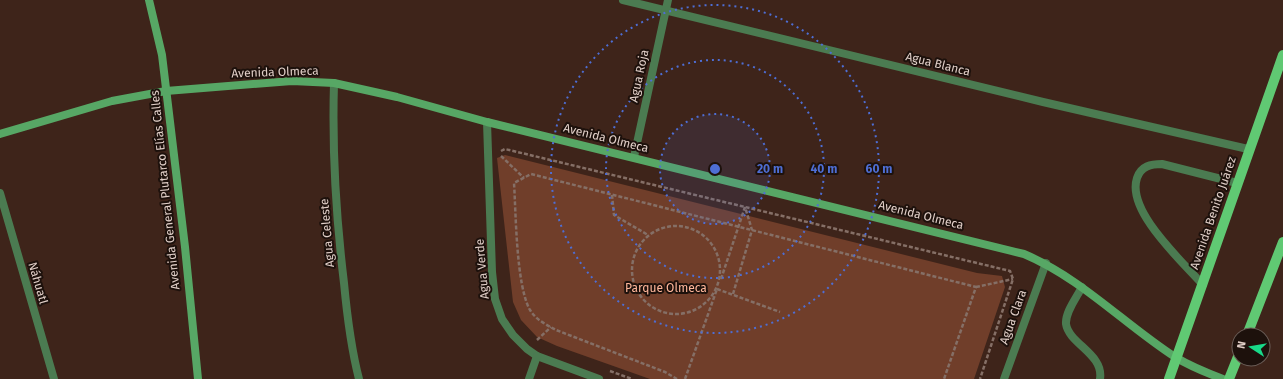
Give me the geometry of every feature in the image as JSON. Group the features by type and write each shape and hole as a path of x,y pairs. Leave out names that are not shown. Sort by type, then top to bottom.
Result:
{"main road":[{"name":"Avenida Benito Juárez","path":"1169,379 1203,285 1248,149 1283,55"},
{"path":"1250,327 1283,242"},
{"path":"1229,379 1234,367"}],"street":[{"name":"Avenida General Plutarco Elías Calles","path":"149,0 162,55 185,247 198,379"},
{"name":"Agua Blanca","path":"623,0 1043,102 1248,149"},
{"name":"Agua Roja","path":"634,158 668,0"},
{"name":"Avenida Olmeca","path":"0,134 112,101 166,91 292,82 334,83 397,97 487,122 996,246 1046,263 1082,287 1176,358 1223,379"},
{"name":"Agua Celeste","path":"334,83 332,126 339,241 347,311 359,379"},
{"name":"Agua Verde","path":"487,122 492,272 495,299 502,319 513,336 537,356 599,379"},
{"path":"1203,285 1168,247 1139,206 1135,184 1138,175 1144,168 1152,164 1162,164 1237,183"},
{"name":"Náhuatl","path":"0,193 54,379"},
{"name":"Agua Clara","path":"1004,379 1046,263"},
{"path":"1082,287 1068,314 1066,325 1070,332 1097,363 1101,374 1100,379"},
{"path":"529,379 537,356"}],"path":[{"path":"524,178 498,152 505,149 1010,271 1014,279 980,379"},
{"path":"677,379 665,372 551,327 542,322 531,311 525,298 523,286 514,183 531,174 976,287 1014,279"},
{"path":"612,194 614,215 648,236"},
{"path":"685,379 745,207"},
{"path":"733,294 752,230 745,207"},
{"path":"675,225 690,227 703,234 714,245 719,259 720,274 716,289 708,301 696,310 682,314 668,313 654,309 643,300 635,288 632,274 633,260 638,246 648,236 660,228 675,225"},
{"path":"944,379 976,287"},
{"path":"717,289 780,312"},
{"path":"534,343 551,327"},
{"path":"604,369 632,379"}],"green space":[{"name":"Parque Olmeca","path":"505,155 977,273 1002,276 1005,287 974,379 650,379 557,346 537,337 521,320 513,302 497,158"}]}
